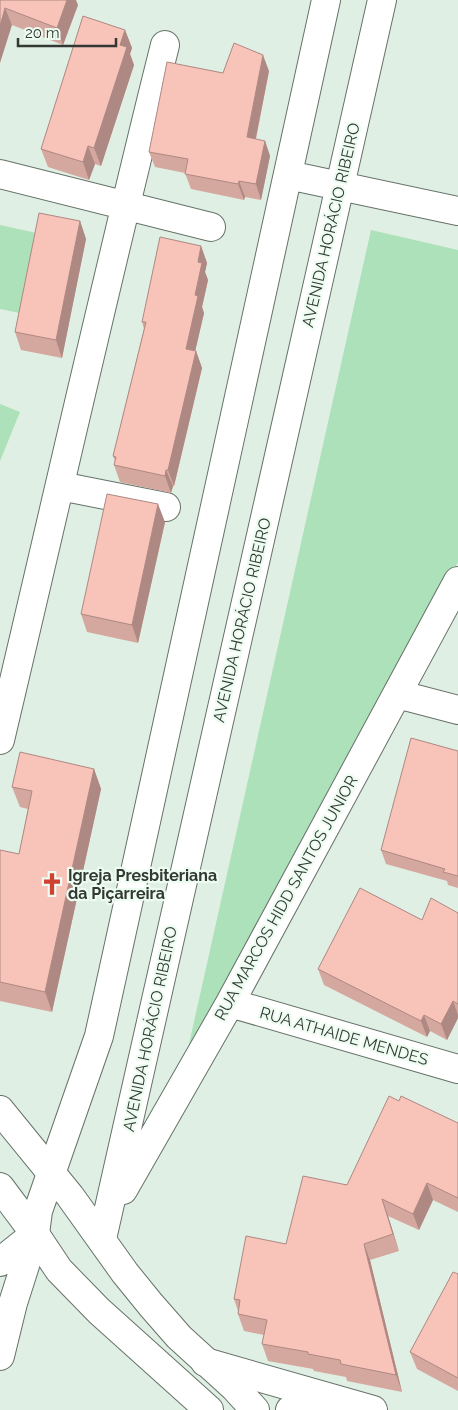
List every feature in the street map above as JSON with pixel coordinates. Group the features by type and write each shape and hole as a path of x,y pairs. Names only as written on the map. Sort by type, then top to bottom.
{"street":[{"path":"0,1356 35,1234 38,1211 99,1036 326,0"},
{"name":"AVENIDA HORÁCIO RIBEIRO","path":"102,1239 382,0"},
{"path":"0,740 125,206 165,45"},
{"path":"0,174 211,227"},
{"path":"288,175 458,211"},
{"path":"60,486 166,507"},
{"name":"RUA MARCOS HIDD SANTOS JUNIOR","path":"109,1213 230,1003 458,581"},
{"path":"397,694 458,710"},
{"name":"RUA ATHAIDE MENDES","path":"230,1003 458,1069"},
{"path":"0,1110 51,1172 102,1239 125,1273 179,1338 235,1388 255,1410"},
{"path":"0,1188 35,1234 59,1270 139,1348 209,1410"},
{"path":"0,1262 35,1234"},
{"path":"205,1362 373,1410"},
{"path":"290,1410 326,1398"}],"green space":[{"path":"0,225 41,234 24,314 0,309"},
{"path":"371,230 458,250 458,562 187,1053"},
{"path":"0,404 20,412 0,461"}],"building":[{"path":"0,0 67,0 57,28 5,8 0,26"},
{"path":"83,16 125,30 120,45 127,47 94,148 88,146 83,162 41,149"},
{"path":"234,43 263,55 247,137 265,141 256,184 239,181 238,184 185,174 188,159 149,152 167,62 223,73"},
{"path":"39,213 80,221 56,340 15,332"},
{"path":"160,237 201,246 198,262 202,263 195,295 198,296 186,349 196,351 165,476 114,465 116,457 113,456 146,322 142,322"},
{"path":"107,494 158,504 132,625 81,614"},
{"path":"411,738 458,751 458,876 443,872 445,869 381,850"},
{"name":"Igreja Presbiteriana da Piçarreira","path":"20,752 94,769 45,992 0,982 0,850 19,854 32,791 12,787"},
{"path":"360,888 422,920 431,898 458,913 458,1004 453,1001 441,1024 424,1015 421,1021 318,969"},
{"path":"389,1096 399,1101 401,1096 458,1123 458,1198 427,1183 413,1214 382,1199 393,1234 364,1244 396,1375 341,1364 340,1360 308,1354 308,1352 262,1344 267,1320 238,1314 240,1300 234,1299 246,1236 286,1244 303,1176 347,1185"},
{"path":"453,1272 458,1274 458,1378 410,1352"}],"place":[{"name":"Igreja Presbiteriana da Piçarreira","path":"52,884"}]}
